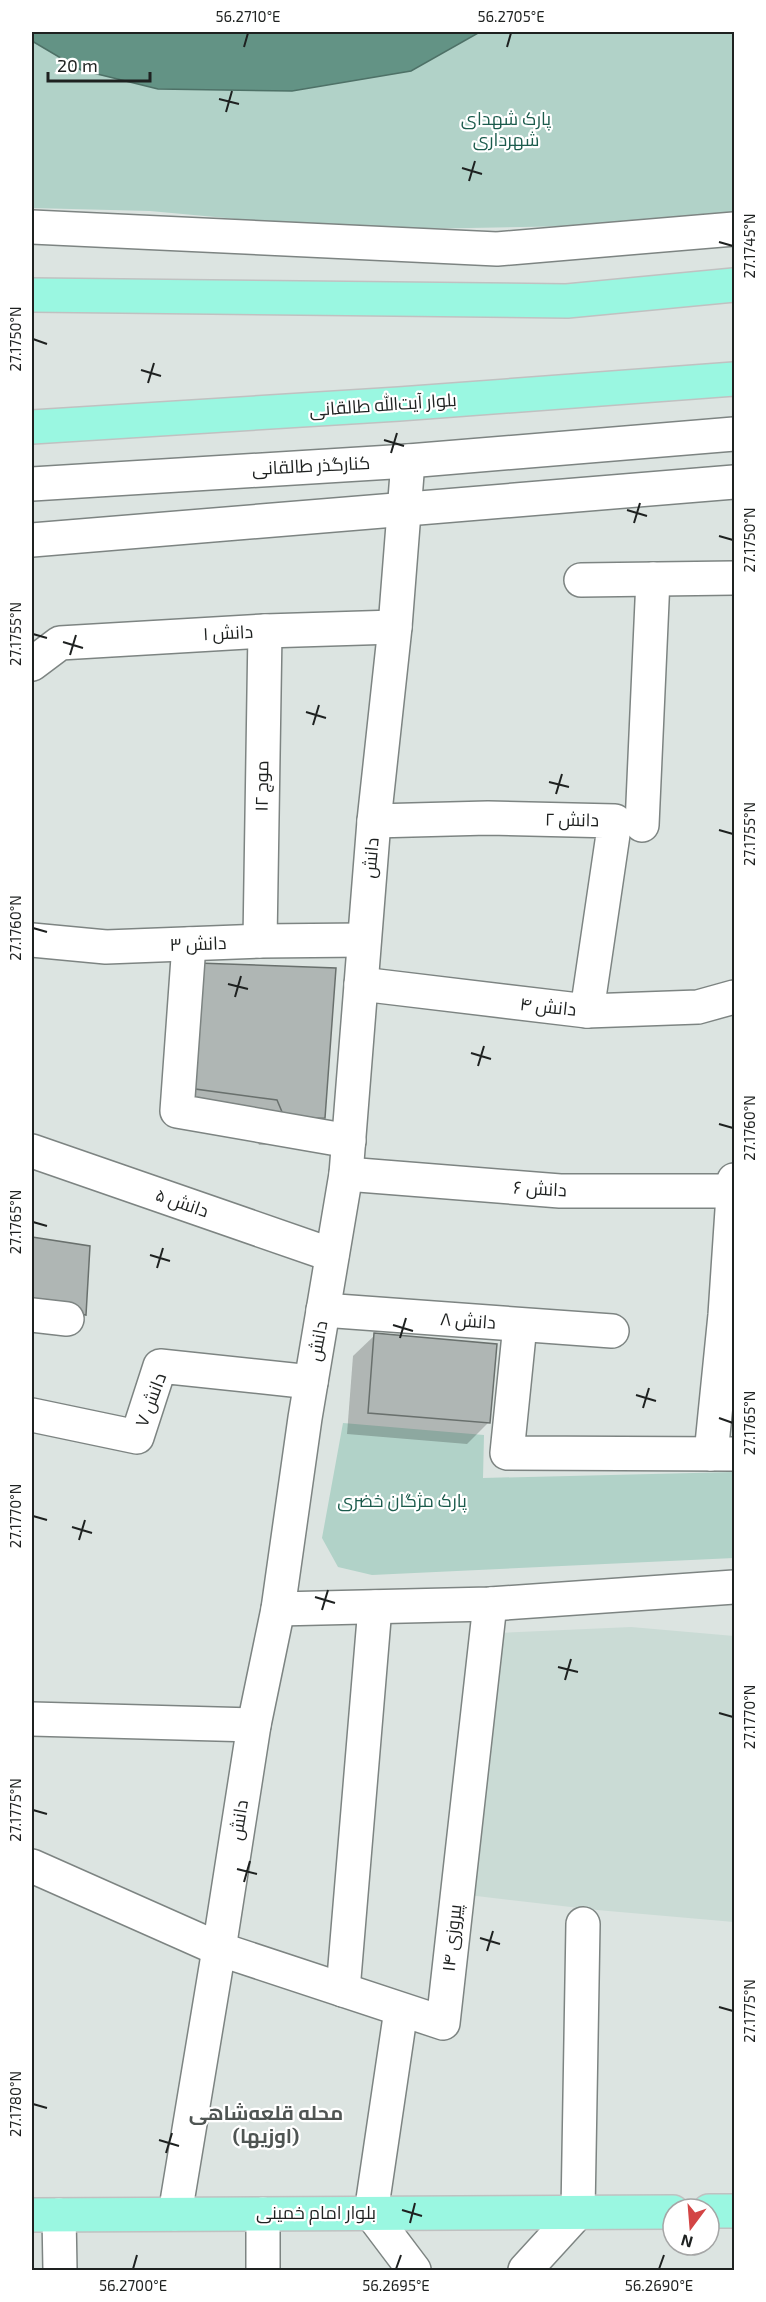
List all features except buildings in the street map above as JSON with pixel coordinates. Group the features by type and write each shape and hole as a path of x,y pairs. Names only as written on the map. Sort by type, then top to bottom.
{"main road":[{"path":"32,295 567,301 735,285"},
{"name":"بلوار آیت‌الله طالقانی","path":"32,427 399,404 735,379"},
{"name":"بلوار امام خمینی","path":"45,2215 661,2212"}],"street":[{"path":"32,227 497,249 735,229"},
{"name":"کنارگذر طالقانی","path":"32,484 408,460 735,434"},
{"name":"دانش","path":"175,2214 254,1725 278,1609 311,1382 346,1174 374,821 395,627 406,509 408,460"},
{"path":"32,540 735,482"},
{"path":"581,580 735,578"},
{"path":"642,825 653,579"},
{"name":"دانش ۱","path":"32,664 60,643 265,631 395,627"},
{"name":"موج ۱۲","path":"260,941 265,631"},
{"name":"دانش ۲","path":"374,821 488,818 615,821 587,1011"},
{"name":"دانش ۳","path":"32,940 106,947 260,941 364,940"},
{"path":"189,944 177,1111 348,1141"},
{"name":"دانش ۴","path":"361,984 587,1011 698,1007 735,997"},
{"name":"دانش ۵","path":"32,1151 332,1255"},
{"name":"دانش ۶","path":"346,1174 560,1191 734,1191"},
{"path":"520,1325 507,1453 723,1454 735,1180"},
{"name":"دانش ۸","path":"323,1310 612,1331"},
{"path":"32,1315 67,1319"},
{"name":"دانش ۷","path":"32,1415 136,1437 160,1366 311,1382"},
{"path":"278,1609 490,1604 735,1587"},
{"name":"پیروزی ۱۴","path":"401,2010 443,2024 490,1604"},
{"path":"343,1990 375,1607"},
{"path":"32,1719 254,1725"},
{"path":"32,1866 219,1949 401,2010 371,2213 414,2271"},
{"path":"525,2271 578,2212 583,1924"},
{"path":"263,2214 263,2271"},
{"path":"45,2215 60,2271"}],"shaded area":[{"path":"32,32 480,32 411,71 292,91 158,89 81,70 32,41"},
{"path":"631,1627 734,1636 734,1922 597,1910 468,1895 498,1633"}],"green space":[{"name":"پارک شهدای شهرداری","path":"480,32 734,32 734,215 577,226 411,229 301,225 150,211 32,208 32,41 81,70 158,89 292,91 411,71"},
{"name":"پارک مژگان خضری","path":"343,1423 484,1435 483,1478 734,1472 734,1558 372,1575 338,1567 322,1538"}],"district":[{"name":"محله قلعه‌شاهی (اوزیها)","path":"266,2124"}]}
